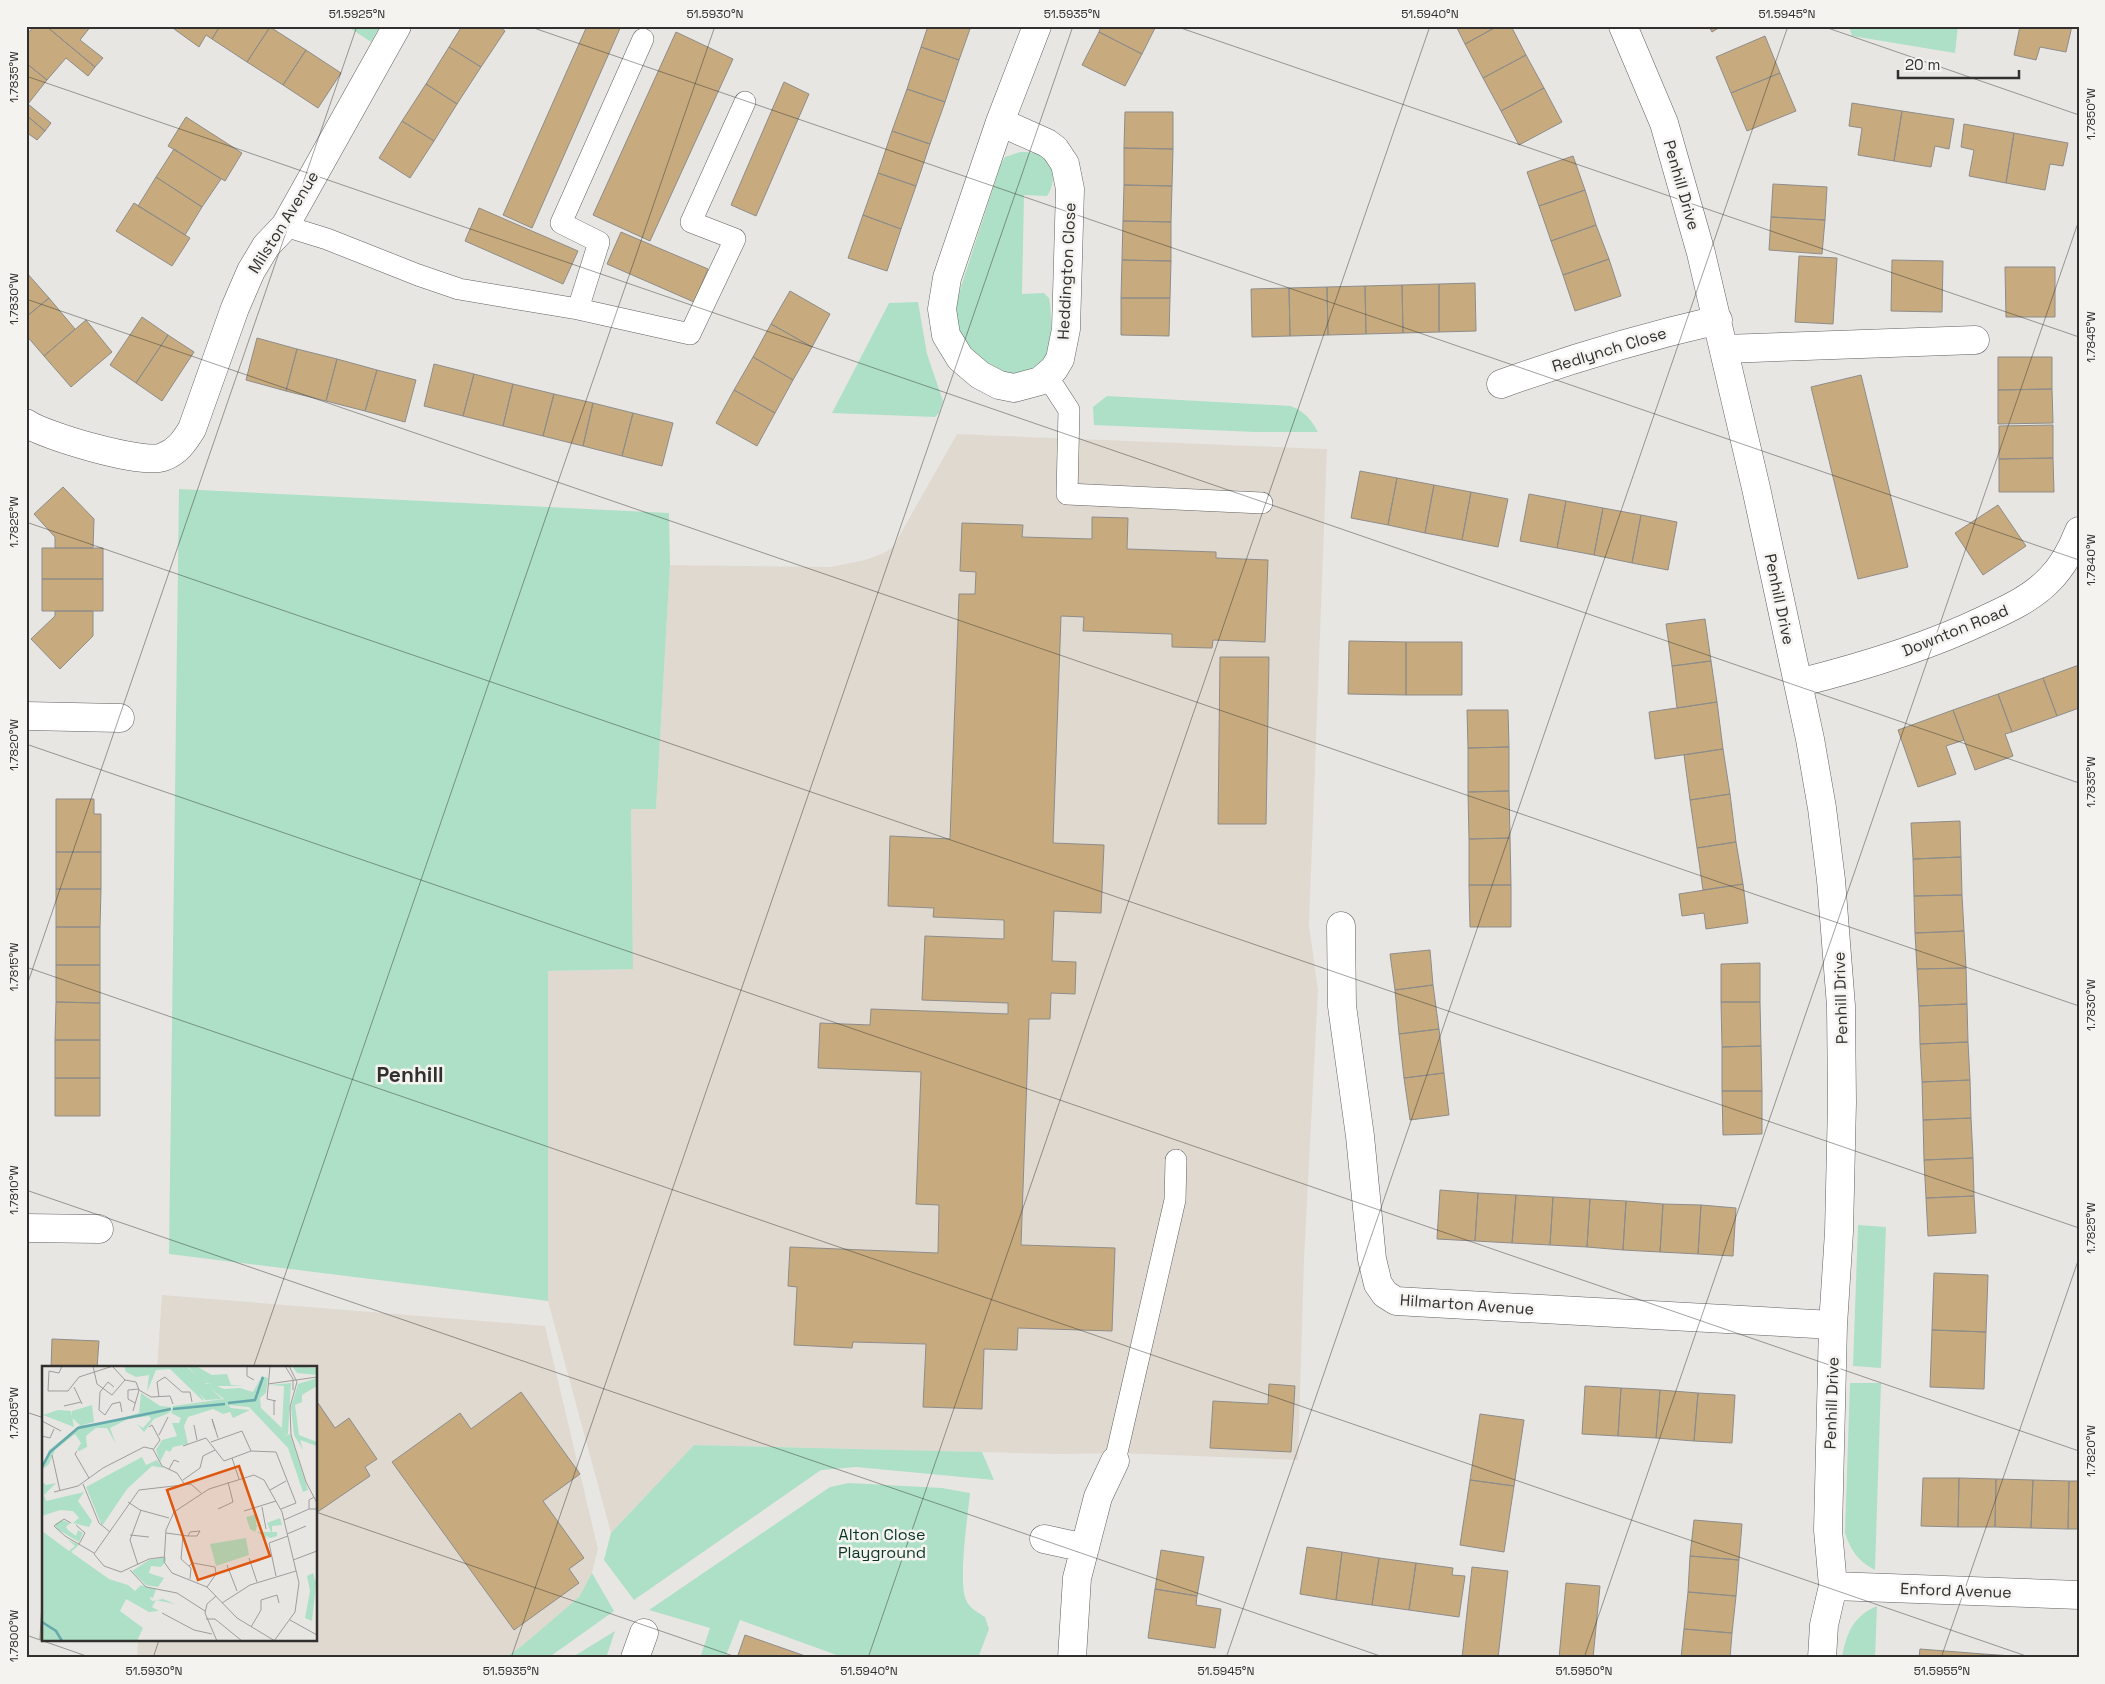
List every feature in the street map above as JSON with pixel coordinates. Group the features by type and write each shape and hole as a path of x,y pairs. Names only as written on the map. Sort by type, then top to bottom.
{"street":[{"name":"Milston Avenue","path":"26,423 35,429 65,438 124,455 148,459 161,458 175,452 184,443 192,429 235,308 251,271 266,246 284,226 397,26"},
{"path":"1037,26 1000,122 947,278 942,302 943,323 946,335 960,358 976,372 990,380 1014,388 1031,385 1047,376"},
{"name":"Penhill Drive","path":"1622,26 1664,123 1682,182 1718,320 1798,682 1823,817 1837,940 1842,1006 1842,1102 1839,1232 1833,1325 1828,1530 1833,1586 1824,1625 1822,1658"},
{"name":"Heddington Close","path":"1000,122 1047,143 1055,149 1061,155 1069,174 1066,329 1060,359 1047,376"},
{"name":"Redlynch Close","path":"1502,384 1569,360 1653,335 1718,320"},
{"path":"1725,349 1975,340"},
{"name":"Downton Road","path":"1798,682 1864,665 1920,647 2019,604 2050,580 2070,554 2079,531"},
{"path":"26,716 120,718"},
{"name":"Hilmarton Avenue","path":"1341,926 1342,1006 1360,1136 1372,1259 1378,1284 1385,1294 1396,1301 1833,1325"},
{"path":"26,1228 99,1229"},
{"path":"1072,1658 1077,1578 1098,1497 1115,1461"},
{"path":"1044,1539 1085,1548"},
{"name":"Enford Avenue","path":"1833,1586 2079,1595"},
{"path":"635,1658 644,1633"}],"lane":[{"path":"578,309 598,242 561,223 643,39"},
{"path":"284,226 327,239 459,289 578,309 690,334 735,239 690,222 745,102"},
{"path":"1047,376 1069,410 1068,494 1262,504"},
{"path":"1115,1461 1175,1200 1176,1160"}],"shaded area":[{"path":"957,434 1327,449 1309,925 1318,990 1304,1259 1298,1460 1118,1453 1062,1454 694,1445 611,1533 548,1301 548,971 633,969 631,809 656,809 670,565 831,567 865,560 884,553 893,547"},
{"path":"162,1295 545,1326 598,1549 592,1573 579,1597 505,1658 137,1658 138,1642 318,1642 318,1366 157,1366"}],"green space":[{"path":"347,26 380,26 371,42"},
{"path":"1849,26 1958,26 1955,53 1852,36"},
{"path":"1020,152 1036,153 1045,159 1051,169 1053,180 1047,196 1024,195 1022,294 1044,293 1049,298 1051,325 1047,351 1036,367 1019,373 1001,371 982,361 967,345 958,324 957,299 1001,164 1005,157"},
{"path":"918,302 927,354 943,401 939,413 935,417 832,413 889,303"},
{"path":"1107,396 1291,406 1307,416 1318,432 1255,432 1094,425 1093,407"},
{"path":"179,489 669,513 670,565 656,809 631,809 633,969 548,971 548,1301 169,1254"},
{"path":"1858,1225 1886,1227 1881,1368 1853,1366"},
{"path":"1850,1383 1881,1383 1875,1570 1856,1555 1845,1533"},
{"path":"694,1445 982,1452 994,1480 856,1467 821,1470 634,1600 604,1560 611,1533"},
{"name":"Alton Close Playground","path":"849,1483 942,1488 970,1493 963,1566 964,1593 967,1602 975,1611 985,1617 989,1629 978,1658 845,1658 740,1620 725,1658 700,1658 710,1628 649,1610 830,1487"},
{"path":"592,1573 614,1611 548,1658 505,1658 579,1597"},
{"path":"1877,1606 1875,1658 1842,1658 1846,1641 1856,1621"},
{"path":"615,1631 606,1658 571,1658"}],"building":[{"path":"34,26 46,26 95,67 88,76 66,58 47,80 26,63 26,36"},
{"path":"46,26 91,26 80,40 103,58 95,67"},
{"path":"170,26 220,26 212,39 206,35 199,47"},
{"path":"220,26 270,27 247,62 212,39"},
{"path":"462,26 498,26 505,31 481,67 449,47"},
{"path":"587,26 621,26 532,228 503,215"},
{"path":"928,26 971,26 959,60 921,47"},
{"path":"1101,26 1156,26 1142,54 1099,32"},
{"path":"1456,26 1498,26 1465,44"},
{"path":"1498,26 1511,26 1526,55 1483,78 1465,44"},
{"path":"1709,26 1722,26 1712,32"},
{"path":"2020,26 2072,26 2066,52 2040,47 2036,60 2014,55"},
{"path":"270,27 306,50 283,85 247,62"},
{"path":"676,32 733,59 650,241 593,215"},
{"path":"1099,32 1142,54 1125,86 1082,65"},
{"path":"1765,36 1780,73 1731,93 1716,57"},
{"path":"449,47 481,67 457,104 426,84"},
{"path":"921,47 959,60 945,102 907,89"},
{"path":"306,50 341,73 318,108 283,85"},
{"path":"1526,55 1544,88 1501,111 1483,78"},
{"path":"26,63 47,80 28,104 51,123 45,131 26,115"},
{"path":"1780,73 1796,111 1747,131 1731,93"},
{"path":"784,82 809,94 756,216 731,205"},
{"path":"426,84 457,104 434,141 402,121"},
{"path":"1544,88 1562,122 1519,145 1501,111"},
{"path":"907,89 945,102 930,144 892,131"},
{"path":"1852,103 1902,111 1894,161 1858,155 1862,128 1849,126"},
{"path":"1902,111 1954,119 1949,149 1935,146 1931,167 1894,161"},
{"path":"1125,112 1173,112 1173,149 1124,148"},
{"path":"26,115 45,131 37,140 26,132"},
{"path":"186,117 242,153 225,181 168,146"},
{"path":"402,121 434,141 410,178 379,158"},
{"path":"1964,124 2014,133 2006,183 1969,176 1974,150 1961,147"},
{"path":"892,131 930,144 916,186 878,173"},
{"path":"2014,133 2068,143 2063,166 2050,164 2045,190 2006,183"},
{"path":"1124,148 1173,149 1172,186 1124,185"},
{"path":"174,149 221,179 202,207 156,177"},
{"path":"1573,156 1585,190 1539,206 1527,172"},
{"path":"878,173 916,186 901,229 863,215"},
{"path":"156,177 202,207 185,235 138,206"},
{"path":"1773,184 1827,187 1825,220 1771,217"},
{"path":"1124,185 1172,186 1171,222 1123,221"},
{"path":"1585,190 1596,225 1551,241 1539,206"},
{"path":"134,203 190,238 172,266 116,231"},
{"path":"479,208 578,251 563,284 465,241"},
{"path":"863,215 901,229 887,271 848,258"},
{"path":"1771,217 1825,220 1822,254 1769,250"},
{"path":"1123,221 1171,222 1171,261 1122,260"},
{"path":"1596,225 1609,259 1563,275 1551,241"},
{"path":"621,232 708,269 694,302 607,264"},
{"path":"1799,256 1837,258 1833,324 1795,322"},
{"path":"1609,259 1621,296 1575,311 1563,275"},
{"path":"1122,260 1171,261 1170,298 1121,298"},
{"path":"1892,260 1943,261 1942,312 1891,311"},
{"path":"2005,267 2055,267 2055,317 2006,317"},
{"path":"26,272 49,298 26,317"},
{"path":"1475,283 1476,331 1439,332 1439,284"},
{"path":"1439,284 1439,332 1403,333 1402,285"},
{"path":"1402,285 1403,333 1366,334 1365,286"},
{"path":"1365,286 1366,334 1328,335 1327,287"},
{"path":"1327,287 1328,335 1290,336 1289,288"},
{"path":"1289,288 1290,336 1252,337 1251,289"},
{"path":"790,291 830,314 812,347 771,324"},
{"path":"49,298 75,329 44,356 26,335 26,317"},
{"path":"1121,298 1170,298 1169,336 1121,335"},
{"path":"142,317 168,335 136,383 110,365"},
{"path":"86,320 112,352 71,387 44,356"},
{"path":"771,324 812,347 793,380 753,357"},
{"path":"168,335 194,352 162,401 136,383"},
{"path":"257,338 297,349 286,391 246,380"},
{"path":"297,349 337,359 326,401 286,391"},
{"path":"753,357 793,380 775,413 734,390"},
{"path":"1998,357 2052,357 2052,389 1998,390"},
{"path":"337,359 377,370 365,411 326,401"},
{"path":"434,364 474,374 463,416 424,406"},
{"path":"377,370 416,380 405,422 365,411"},
{"path":"474,374 513,384 503,426 463,416"},
{"path":"1861,375 1908,567 1858,579 1811,387"},
{"path":"513,384 554,394 543,436 503,426"},
{"path":"2052,389 2053,423 1998,424 1998,390"},
{"path":"734,390 775,413 757,446 716,423"},
{"path":"554,394 593,403 583,446 543,436"},
{"path":"593,403 633,413 622,456 583,446"},
{"path":"633,413 673,423 662,466 622,456"},
{"path":"2053,425 2053,458 1999,459 1999,426"},
{"path":"2053,458 2054,492 1999,492 1999,459"},
{"path":"1360,471 1397,478 1388,525 1351,518"},
{"path":"1397,478 1434,485 1425,533 1388,525"},
{"path":"1434,485 1471,492 1462,540 1425,533"},
{"path":"63,487 94,519 93,548 55,548 55,537 34,514"},
{"path":"1471,492 1508,499 1498,547 1462,540"},
{"path":"1529,494 1566,501 1557,548 1520,541"},
{"path":"1566,501 1603,508 1594,555 1557,548"},
{"path":"1998,505 2026,546 1983,575 1955,533"},
{"path":"1603,508 1641,515 1632,563 1594,555"},
{"path":"1641,515 1677,522 1668,570 1632,563"},
{"path":"1092,517 1128,518 1127,549 1216,552 1216,558 1268,560 1265,642 1213,640 1212,648 1172,647 1172,634 1083,631 1084,617 1061,616 1053,843 1104,845 1101,913 1054,911 1052,961 1076,962 1075,994 1051,993 1050,1019 1029,1019 1021,1245 1115,1248 1112,1331 1018,1328 1017,1350 984,1349 982,1409 923,1407 926,1344 853,1342 852,1348 794,1345 797,1287 788,1286 790,1247 938,1253 939,1205 916,1204 921,1072 818,1068 820,1023 870,1025 871,1009 1008,1014 1008,1003 922,1000 925,936 1004,939 1004,920 933,917 934,908 888,906 890,836 950,839 959,594 975,594 976,572 960,571 962,523 1023,525 1022,537 1092,539"},
{"path":"42,548 103,548 103,579 42,579"},
{"path":"42,579 103,579 103,611 42,611"},
{"path":"55,611 93,611 93,636 60,669 31,639 55,616"},
{"path":"1705,619 1711,661 1672,666 1666,624"},
{"path":"1349,641 1406,642 1406,695 1348,694"},
{"path":"1406,642 1462,642 1462,695 1406,695"},
{"path":"1220,657 1269,657 1266,824 1218,824"},
{"path":"1711,661 1717,702 1677,708 1672,666"},
{"path":"2079,665 2079,708 2057,716 2043,678"},
{"path":"2043,678 2057,716 2012,732 1998,694"},
{"path":"1998,694 2012,732 2005,734 2013,756 1975,770 1953,710"},
{"path":"1717,702 1723,749 1655,759 1649,712"},
{"path":"1467,710 1508,710 1509,747 1468,748"},
{"path":"1953,710 1964,740 1946,746 1956,774 1918,787 1898,730"},
{"path":"1509,747 1509,791 1468,792 1468,748"},
{"path":"1723,749 1730,794 1690,800 1684,755"},
{"path":"1509,791 1510,838 1469,839 1468,792"},
{"path":"1730,794 1736,842 1697,848 1690,800"},
{"path":"56,799 94,799 94,814 101,814 101,852 56,852"},
{"path":"1960,821 1961,857 1913,859 1911,823"},
{"path":"1510,838 1511,885 1469,885 1469,839"},
{"path":"1736,842 1743,884 1703,890 1697,848"},
{"path":"56,852 101,852 101,889 56,889"},
{"path":"1961,857 1962,895 1914,896 1913,859"},
{"path":"1743,884 1748,923 1706,929 1704,913 1682,916 1679,894"},
{"path":"1469,885 1511,885 1511,927 1470,927"},
{"path":"56,889 101,889 100,927 56,927"},
{"path":"1962,895 1964,931 1915,933 1914,896"},
{"path":"56,927 100,927 100,965 56,965"},
{"path":"1964,931 1966,968 1917,969 1915,933"},
{"path":"1430,950 1433,985 1395,990 1390,954"},
{"path":"1760,963 1760,1002 1721,1002 1721,964"},
{"path":"56,965 100,965 100,1003 56,1002"},
{"path":"1966,968 1967,1004 1919,1006 1917,969"},
{"path":"1433,985 1439,1029 1399,1034 1395,990"},
{"path":"56,1002 100,1003 100,1040 55,1040"},
{"path":"1721,1002 1760,1002 1761,1046 1722,1047"},
{"path":"1967,1004 1968,1042 1920,1044 1919,1006"},
{"path":"1439,1029 1444,1073 1404,1078 1399,1034"},
{"path":"55,1040 100,1040 100,1078 55,1078"},
{"path":"1968,1042 1970,1080 1922,1082 1920,1044"},
{"path":"1761,1046 1762,1091 1722,1091 1722,1047"},
{"path":"1444,1073 1449,1115 1410,1120 1404,1078"},
{"path":"55,1078 100,1078 100,1116 55,1116"},
{"path":"1970,1080 1971,1118 1923,1120 1922,1082"},
{"path":"1722,1091 1762,1091 1762,1134 1723,1135"},
{"path":"1971,1118 1973,1158 1924,1160 1923,1120"},
{"path":"1973,1158 1974,1196 1926,1198 1924,1160"},
{"path":"1440,1190 1478,1193 1475,1241 1437,1239"},
{"path":"1478,1193 1516,1195 1512,1243 1475,1241"},
{"path":"1516,1195 1553,1197 1550,1245 1512,1243"},
{"path":"1974,1196 1976,1233 1928,1236 1926,1198"},
{"path":"1553,1197 1590,1199 1587,1247 1550,1245"},
{"path":"1590,1199 1626,1201 1623,1250 1587,1247"},
{"path":"1626,1201 1663,1204 1660,1252 1623,1250"},
{"path":"1663,1204 1701,1205 1698,1254 1660,1252"},
{"path":"1701,1205 1736,1208 1733,1256 1698,1254"},
{"path":"1934,1273 1988,1275 1986,1332 1932,1330"},
{"path":"1932,1330 1986,1332 1984,1389 1930,1387"},
{"path":"52,1339 99,1341 97,1366 51,1366"},
{"path":"1269,1384 1295,1386 1291,1452 1210,1448 1213,1401 1268,1404"},
{"path":"1585,1386 1621,1388 1618,1436 1582,1434"},
{"path":"1621,1388 1660,1390 1656,1438 1618,1436"},
{"path":"1660,1390 1698,1393 1694,1441 1656,1438"},
{"path":"521,1392 580,1474 543,1501 584,1558 569,1569 579,1583 514,1630 392,1462 460,1413 471,1429"},
{"path":"1698,1393 1735,1395 1732,1443 1694,1441"},
{"path":"318,1403 335,1428 349,1418 377,1459 365,1467 370,1476 318,1512"},
{"path":"1480,1414 1524,1420 1514,1486 1470,1480"},
{"path":"1923,1478 1959,1478 1958,1527 1921,1526"},
{"path":"1959,1478 1996,1479 1995,1527 1958,1527"},
{"path":"1996,1479 2033,1480 2031,1528 1995,1527"},
{"path":"1470,1480 1514,1486 1504,1552 1460,1545"},
{"path":"2033,1480 2069,1481 2068,1529 2031,1528"},
{"path":"2069,1481 2079,1481 2079,1529 2068,1529"},
{"path":"1694,1520 1742,1524 1739,1560 1690,1556"},
{"path":"1307,1547 1342,1552 1336,1600 1300,1594"},
{"path":"1161,1550 1204,1557 1197,1596 1155,1589"},
{"path":"1342,1552 1379,1558 1372,1605 1336,1600"},
{"path":"1690,1556 1739,1560 1736,1596 1688,1592"},
{"path":"1379,1558 1416,1563 1409,1610 1372,1605"},
{"path":"1416,1563 1453,1568 1452,1575 1465,1576 1459,1617 1409,1610"},
{"path":"1472,1567 1508,1571 1498,1658 1462,1658"},
{"path":"1566,1583 1600,1586 1593,1658 1559,1658"},
{"path":"1155,1589 1197,1596 1196,1605 1221,1609 1215,1648 1148,1638"},
{"path":"1688,1592 1736,1596 1732,1633 1684,1629"},
{"path":"42,1602 42,1640 40,1639"},
{"path":"1684,1629 1732,1633 1730,1658 1681,1658"},
{"path":"745,1635 811,1658 737,1658"},
{"path":"1920,1649 1983,1654 1982,1658 1919,1658"},
{"path":"1983,1654 2027,1657 2027,1658 1982,1658"}],"district":[{"name":"Penhill","path":"410,1075"}]}
